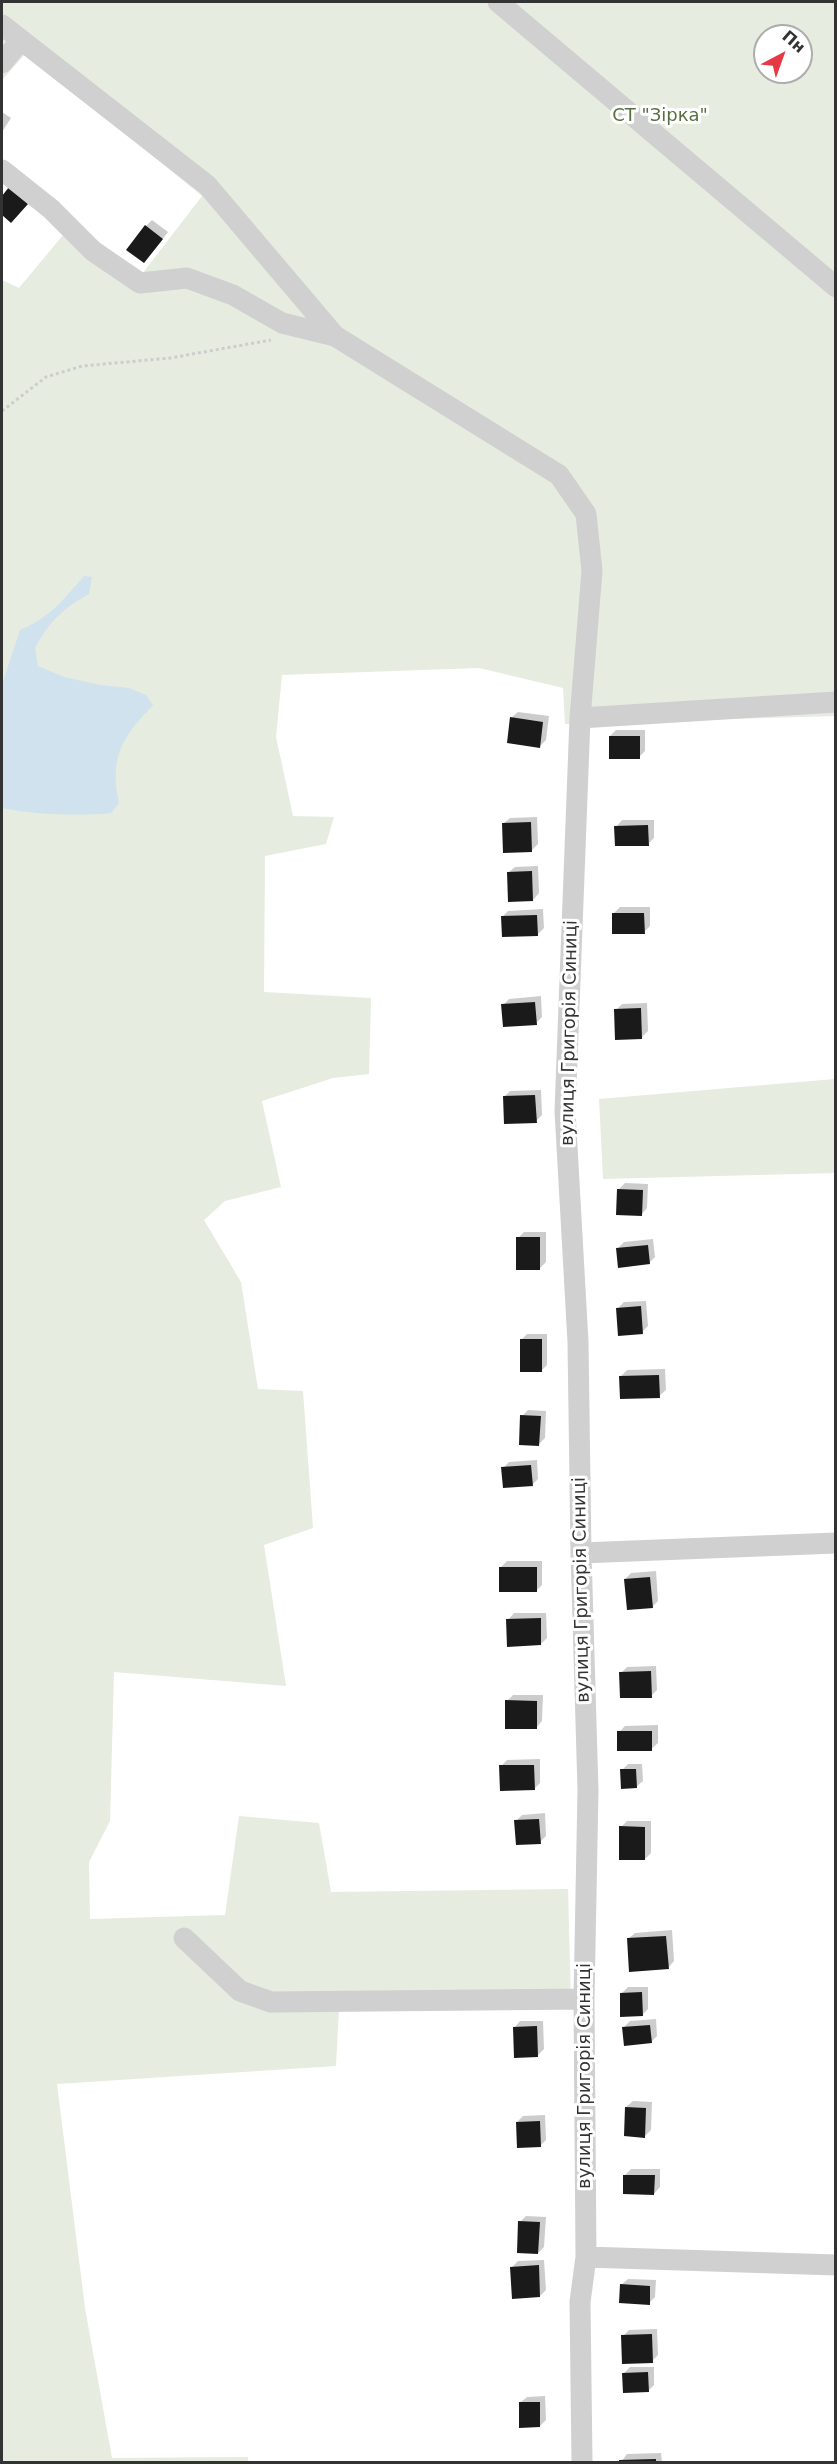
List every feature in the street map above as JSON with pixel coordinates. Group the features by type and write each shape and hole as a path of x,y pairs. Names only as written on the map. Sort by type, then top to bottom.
{"street":[{"path":"498,2 836,286"},
{"path":"2,25 207,185 335,336"},
{"path":"2,63 21,40"},
{"path":"2,170 51,209 93,251 140,283 187,278 233,295 282,323 335,336"},
{"name":"вулиця Григорія Синиці","path":"335,336 559,475 586,514 592,571 580,718 566,1111 578,1342 588,1790 584,1999 586,2257 580,2302 582,2463"},
{"path":"580,718 836,702"},
{"path":"581,1553 836,1543"},
{"path":"184,1938 240,1991 270,2002 584,1999"},
{"path":"586,2257 836,2265"}],"path":[{"path":"2,411 46,377 82,366 170,358 273,340"}],"green space":[{"name":"СТ \"Зірка\"","path":"2,2 835,2 835,716 565,724 563,688 479,668 282,675 276,737 293,816 334,817 326,844 265,856 264,992 371,998 369,1074 333,1078 262,1101 281,1187 225,1201 204,1220 241,1282 258,1389 303,1391 313,1528 264,1545 286,1686 114,1672 110,1821 89,1862 90,1919 225,1915 239,1816 319,1823 331,1892 568,1889 571,2005 339,2008 336,2066 57,2084 85,2308 112,2458 248,2457 248,2462 2,2462 2,280 19,288 73,223 142,274 202,196 26,53 2,80"},
{"path":"835,1079 835,1173 603,1179 599,1099"}],"water":[{"path":"84,576 92,577 89,594 58,616 35,648 38,666 64,677 100,685 129,688 146,695 153,705 133,727 121,749 116,773 119,803 111,813 98,814 70,815 2,808 2,685 20,630 48,614"}],"building":[{"path":"9,187 28,204 11,223 2,215 2,196"},
{"path":"145,225 163,239 144,263 126,250"},
{"path":"510,717 543,722 540,748 507,743"},
{"path":"609,736 640,736 640,759 609,759"},
{"path":"531,822 532,852 503,853 502,823"},
{"path":"648,825 649,846 615,846 614,826"},
{"path":"532,871 533,901 508,902 507,872"},
{"path":"612,913 644,913 645,934 612,934"},
{"path":"537,915 538,936 502,937 501,916"},
{"path":"535,1002 537,1025 503,1027 501,1004"},
{"path":"641,1008 642,1039 615,1040 614,1009"},
{"path":"535,1095 537,1123 504,1124 503,1096"},
{"path":"617,1189 643,1190 642,1216 616,1215"},
{"path":"516,1237 540,1237 540,1270 516,1270"},
{"path":"648,1245 650,1264 618,1268 616,1248"},
{"path":"641,1306 643,1334 618,1336 616,1308"},
{"path":"520,1339 542,1339 542,1372 520,1372"},
{"path":"659,1375 660,1398 620,1399 619,1376"},
{"path":"520,1415 541,1416 539,1446 519,1445"},
{"path":"531,1465 533,1486 503,1488 501,1467"},
{"path":"499,1567 537,1567 537,1592 499,1592"},
{"path":"650,1577 653,1608 627,1610 624,1579"},
{"path":"541,1618 541,1645 507,1647 506,1619"},
{"path":"651,1671 652,1698 620,1698 619,1672"},
{"path":"505,1700 537,1701 537,1729 505,1729"},
{"path":"617,1731 652,1731 652,1751 617,1751"},
{"path":"499,1765 534,1765 535,1790 500,1791"},
{"path":"620,1769 636,1769 637,1788 621,1789"},
{"path":"539,1819 541,1844 516,1845 514,1820"},
{"path":"619,1826 645,1827 645,1860 619,1860"},
{"path":"666,1936 669,1969 629,1972 627,1938"},
{"path":"642,1992 643,2016 620,2017 620,1993"},
{"path":"650,2025 652,2043 624,2046 622,2027"},
{"path":"537,2026 538,2057 514,2058 513,2027"},
{"path":"625,2107 646,2108 645,2138 624,2136"},
{"path":"540,2121 541,2147 517,2148 516,2122"},
{"path":"623,2175 655,2175 654,2195 623,2194"},
{"path":"518,2221 540,2222 538,2254 517,2253"},
{"path":"539,2265 540,2297 512,2299 510,2267"},
{"path":"620,2284 650,2286 650,2305 619,2303"},
{"path":"652,2334 653,2363 622,2364 621,2335"},
{"path":"648,2372 649,2392 623,2393 622,2373"},
{"path":"519,2402 540,2402 540,2427 519,2428"},
{"path":"656,2459 656,2462 619,2462 619,2460"}]}
